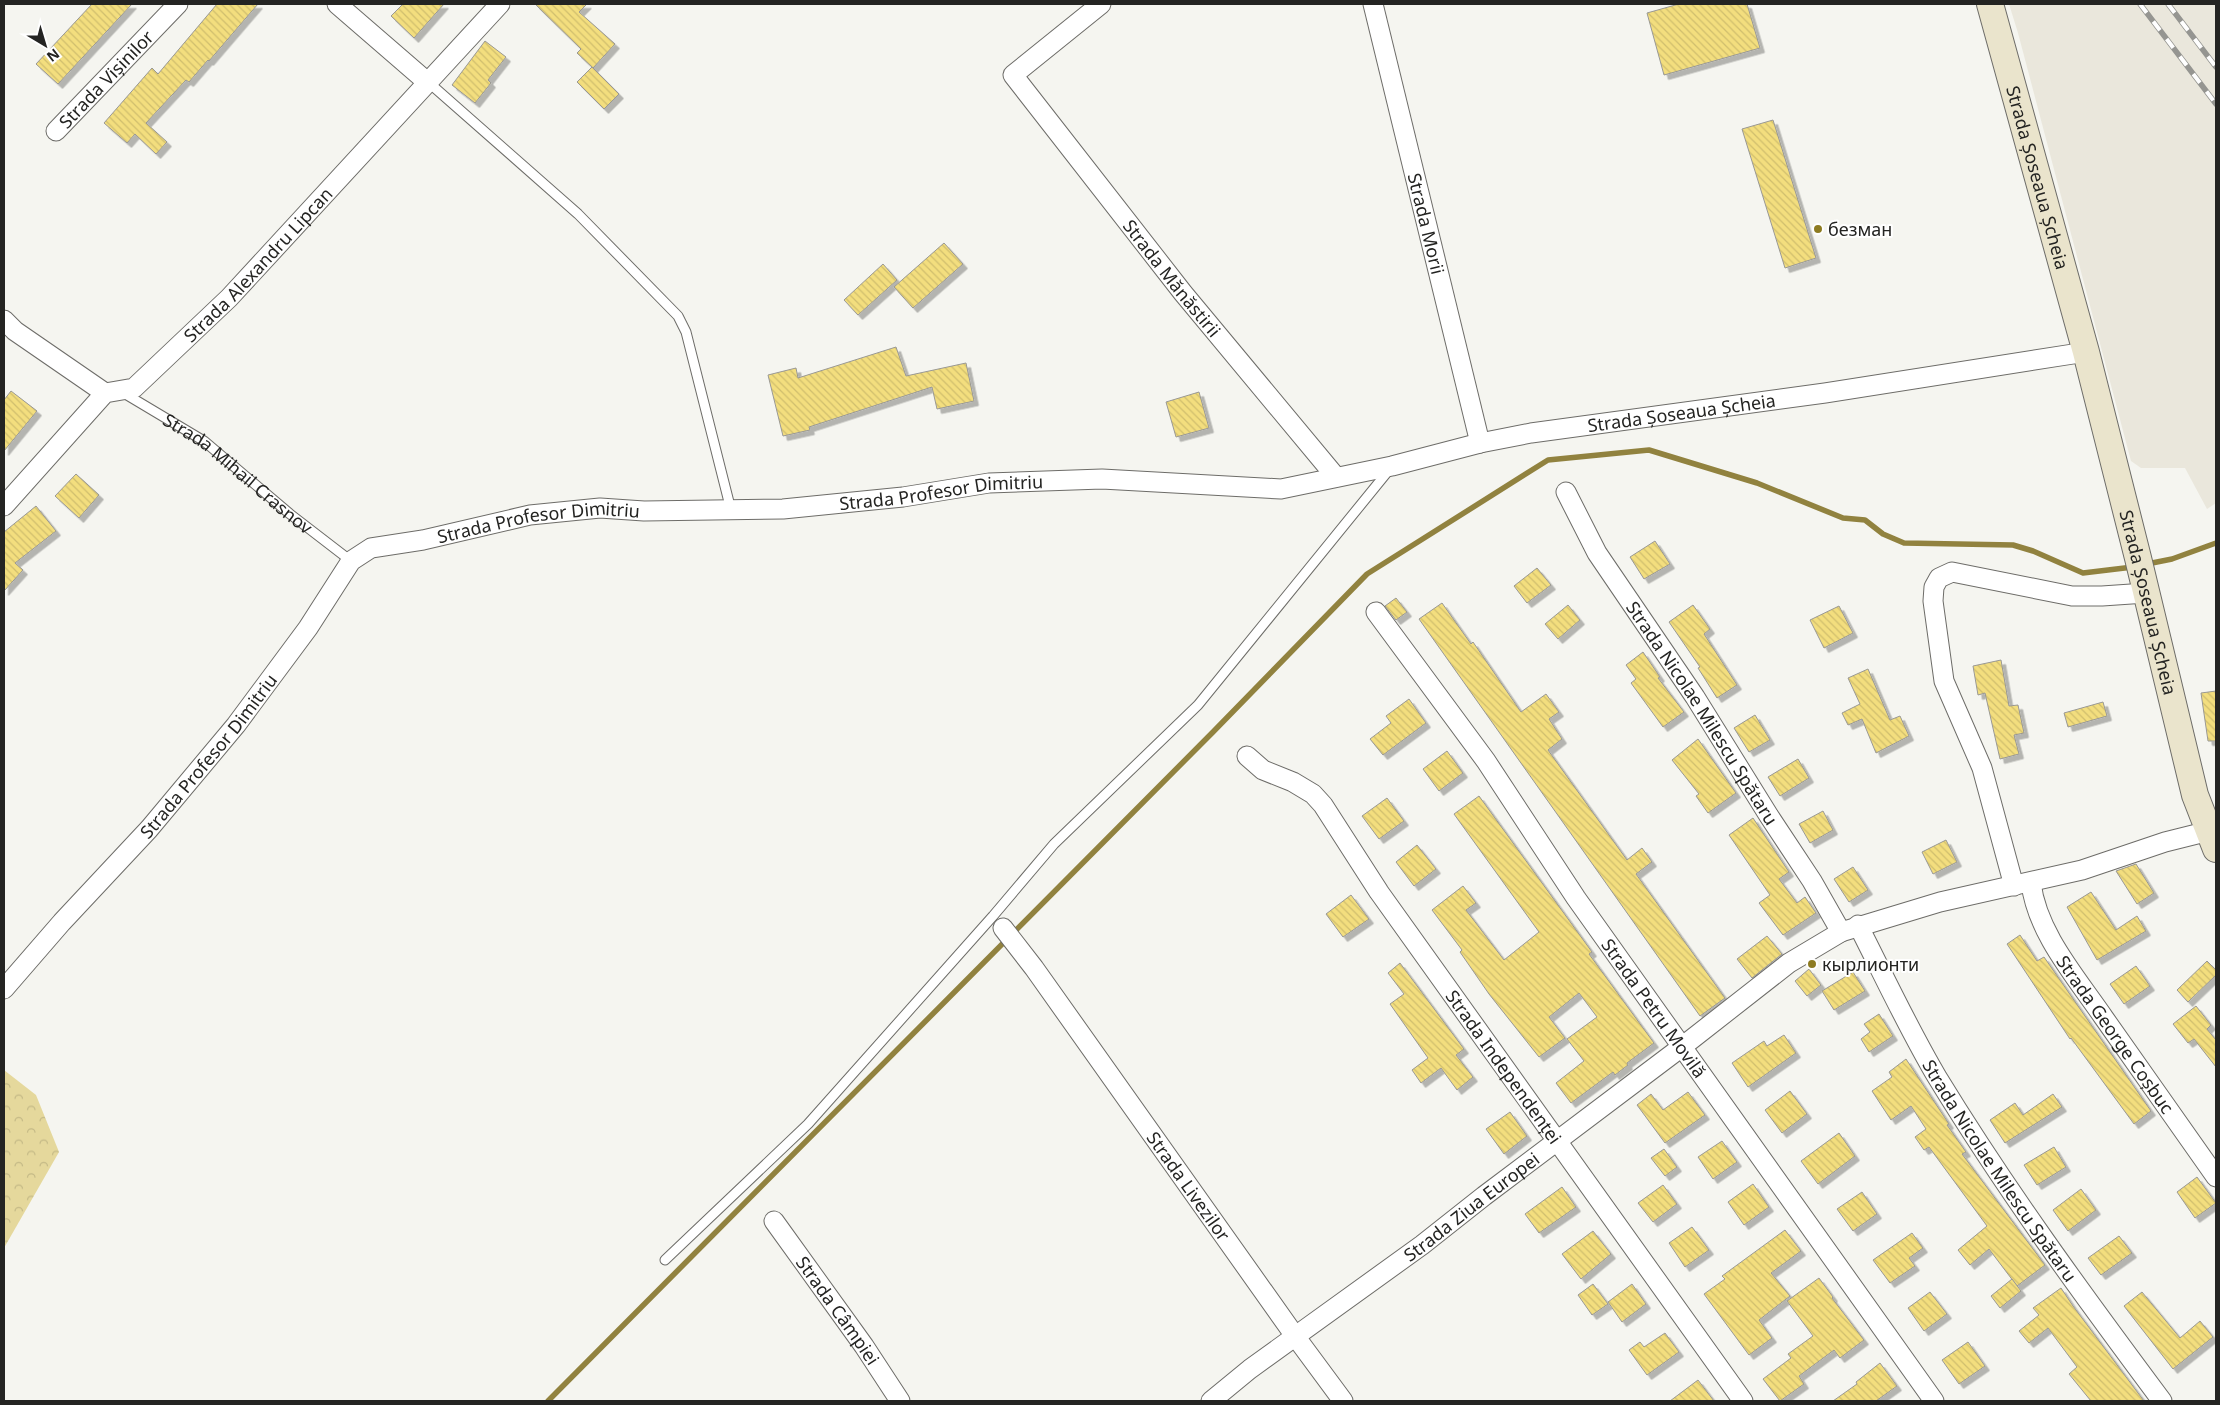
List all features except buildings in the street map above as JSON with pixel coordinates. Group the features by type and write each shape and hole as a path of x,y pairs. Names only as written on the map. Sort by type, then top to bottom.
{"main road":[{"name":"Strada Șoseaua Șcheia","path":"1990,4 2086,352 2194,794 2212,840"}],"street":[{"name":"Strada Vișinilor","path":"56,131 178,4"},
{"path":"337,4 426,81"},
{"name":"Strada Alexandru Lipcan","path":"4,506 113,392 134,388 229,298 426,81 500,4"},
{"name":"Strada Mănăstirii","path":"1102,4 1013,75 1183,293 1336,478"},
{"name":"Strada Morii","path":"1373,4 1480,443"},
{"name":"Strada Mihail Crasnov","path":"4,320 15,331 113,392"},
{"name":"Strada Șoseaua Șcheia","path":"1281,489 1392,466 1480,443 1531,433 1825,393 2086,352"},
{"name":"Strada Profesor Dimitriu","path":"4,989 62,922 149,829 236,725 308,628 351,561 372,548 423,540 530,515 600,508 644,511 784,509 903,497 990,483 1093,479 1281,489"},
{"name":"Strada Nicolae Milescu Spătaru","path":"1566,492 1603,561 1695,697 1812,881 1850,929 1997,1172 2065,1271 2162,1401"},
{"name":"Strada George Coșbuc","path":"2142,577 2072,596 1952,572 1939,578 1934,587 1933,601 1944,681 1982,768 2022,884 2033,897 2039,916 2064,960 2216,1176"},
{"name":"Strada Petru Movilă","path":"1376,612 1486,761 1576,898 1934,1401"},
{"name":"Strada Independenței","path":"1247,756 1263,770 1294,782 1313,794 1323,805 1379,892 1743,1401"},
{"name":"Strada Ziua Europei","path":"1211,1401 1295,1336 1422,1245 1789,963 1850,929 1940,902 2082,870 2165,842 2212,840"},
{"name":"Strada Livezilor","path":"998,922 1034,968 1343,1401"},
{"name":"Strada Câmpiei","path":"774,1221 864,1346 900,1401"}],"lane":[{"path":"426,81 578,214 678,316 686,332 731,510"},
{"name":"Strada Mihail Crasnov","path":"113,392 204,441 290,514 351,561"},
{"path":"665,1260 808,1124 998,922 1054,844 1198,705 1392,466"}],"shaded area":[{"path":"2009,4 2216,4 2216,503 2207,509 2185,468 2141,468 2131,461"}],"green space":[{"path":"4,1070 36,1095 59,1152 4,1248"}],"waterway":[{"path":"548,1401 1213,732 1367,574 1548,460 1649,450 1757,483 1843,518 1865,520 1883,534 1904,543 2013,545 2033,551 2083,573 2133,567"},
{"path":"2147,564 2172,559 2216,543"}],"railway":[{"path":"2140,4 2216,104"},
{"path":"2168,4 2216,67"}],"place":[{"name":"безман","path":"1818,229"},
{"name":"кырлионти","path":"1812,964"}]}
